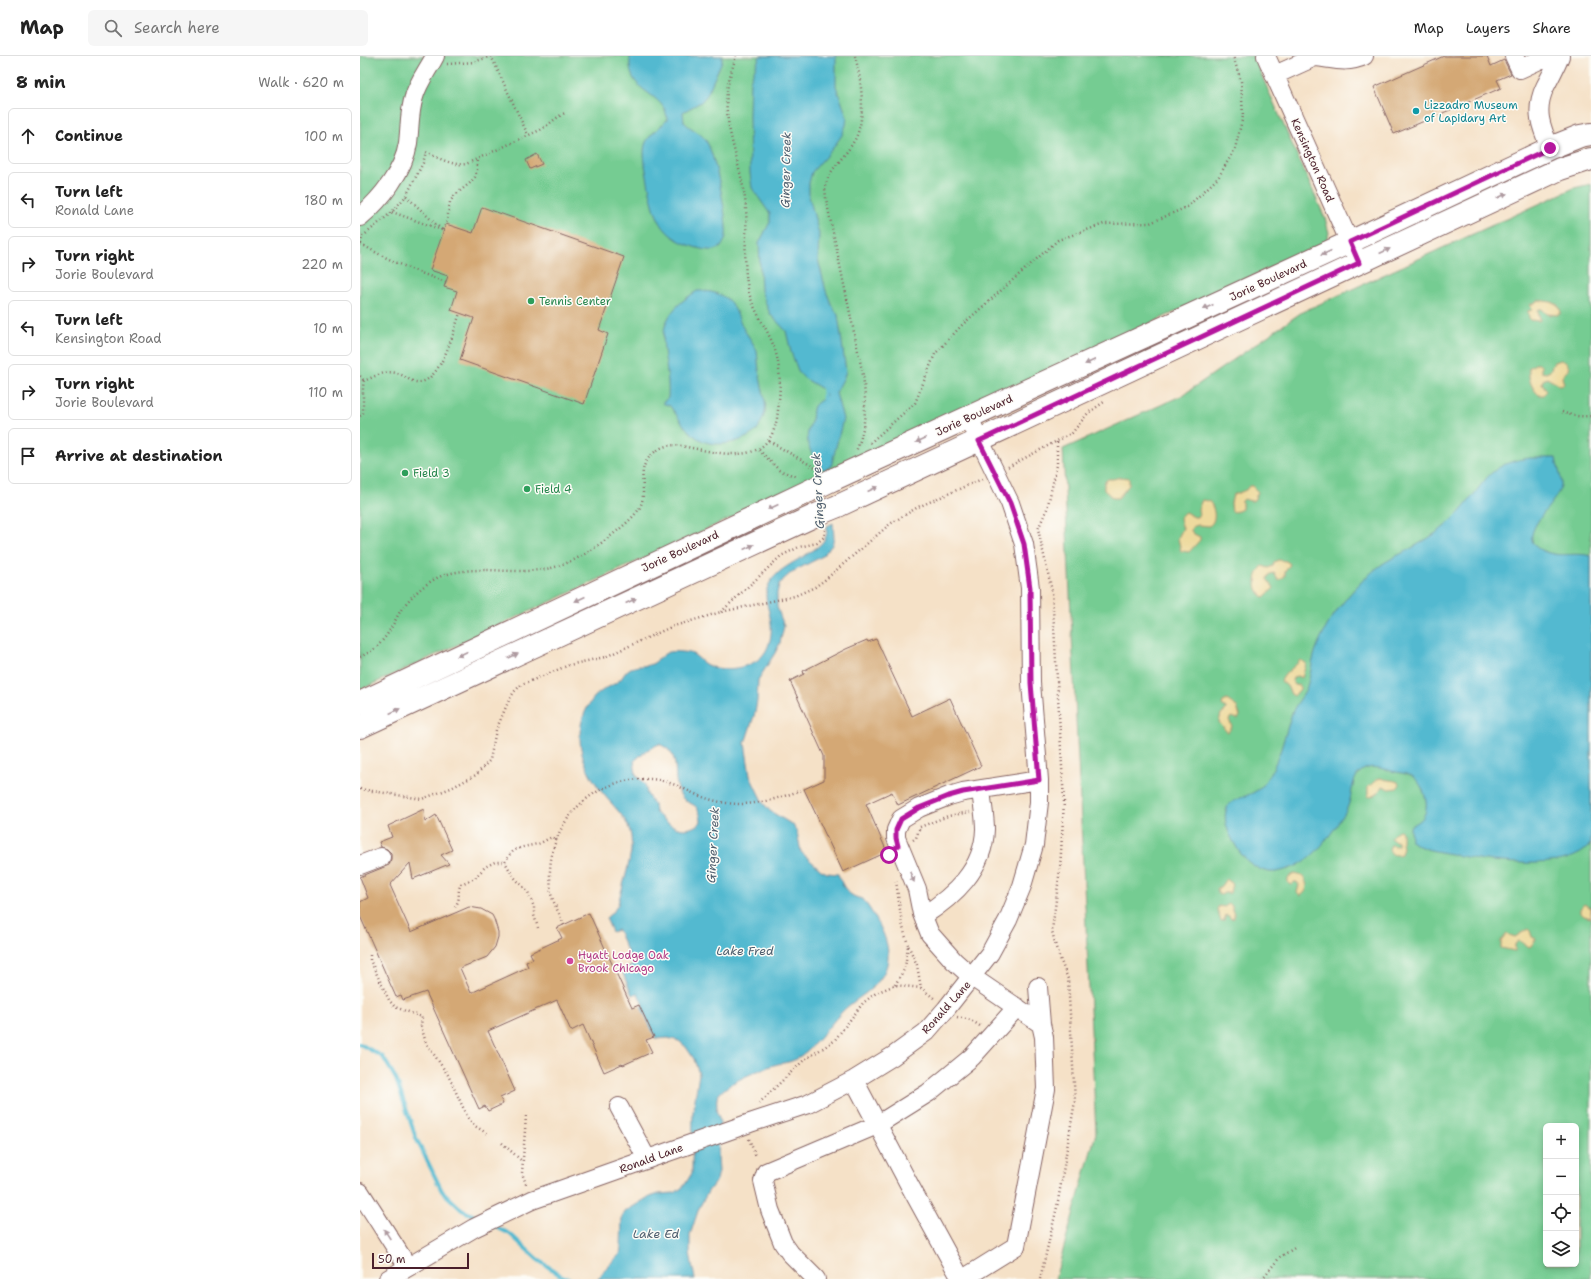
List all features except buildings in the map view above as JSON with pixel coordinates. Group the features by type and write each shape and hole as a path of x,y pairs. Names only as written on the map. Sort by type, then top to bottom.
{"main road":[{"name":"Jorie Boulevard","path":"360,703 806,485 969,418 1550,148 1580,136 1591,134"},
{"path":"360,727 821,521 838,506 1560,169 1591,159"}],"street":[{"name":"Kensington Road","path":"1266,56 1359,263"},
{"path":"1275,75 1316,57 1340,61 1353,61 1364,56"},
{"path":"1514,56 1520,69 1548,56"},
{"path":"1550,148 1538,115 1540,98 1557,66 1560,56"},
{"path":"360,217 389,185 402,164 408,144 410,109 414,95 434,58"},
{"name":"Ronald Lane","path":"388,1279 474,1228 532,1200 682,1147 741,1132 808,1104 854,1080 893,1056 926,1032 990,953 1008,920 1022,886 1034,845 1039,802 1039,780 1031,683 1030,588 1024,544 1010,503 969,418"},
{"path":"1039,780 981,789 949,796 910,813 901,819 896,830 896,838 917,889 923,916 930,934 954,961 972,977 1041,1024"},
{"path":"923,916 946,901 965,881 980,857 985,829 981,789"},
{"path":"360,865 381,857"},
{"path":"854,1080 877,1125 962,1279 1016,1246 1046,1089 1044,1037 1041,1024 1038,987"},
{"path":"816,1279 790,1253 783,1243 770,1210 763,1181 766,1172 877,1125 928,1093 972,1057 1017,1008"},
{"path":"619,1108 647,1159"},
{"path":"360,1192 408,1267"}],"path":[{"path":"434,58 445,64 458,64 474,62 491,56 528,135"},
{"path":"360,657 374,650 383,641 402,609 411,598 422,588 438,578 455,572 472,570 537,570 556,567 574,560 592,550 629,520 639,509 642,502 642,479 644,466 649,457 664,446 677,445 724,454 739,454 759,450 769,441 775,429 778,409 780,384 779,370 775,349 750,297 746,278 744,262 746,230 745,199 728,111 727,92 736,56"},
{"path":"855,56 861,94 861,116 858,134 850,150 829,177 825,187 826,199 866,400 861,440 854,455 860,450"},
{"path":"865,446 915,403 935,354 945,342 962,325 1058,240 1104,224 1150,223 1187,207 1218,178 1235,149 1243,116 1241,81 1233,56"},
{"path":"426,152 460,165 466,164 528,135 549,124 557,117 565,113"},
{"path":"443,230 447,221 450,202 454,196 475,177 477,170 477,159"},
{"path":"406,196 443,230"},
{"path":"392,212 443,230"},
{"path":"360,243 400,265 446,282"},
{"path":"364,381 383,373 395,372 415,382 423,382 438,368 447,352 460,313"},
{"path":"360,376 364,381 363,414 360,416"},
{"path":"1562,412 1582,417 1591,416"},
{"path":"769,441 828,476"},
{"path":"360,789 422,799 451,788 476,775 490,760 499,724 509,700 521,684 569,665 605,657 671,627 721,612 795,596 815,587 890,524 918,507 969,486 1057,442 1057,465 1047,509 1038,529 1052,591 1064,802 1060,869 1052,931 1056,951 1068,979 1075,1101 1057,1207 1040,1279"},
{"path":"759,450 779,470 806,485"},
{"path":"721,612 781,556 794,549 817,543 822,540 824,536 821,521"},
{"path":"564,924 551,894 550,868 553,850 556,840 570,816 588,796 612,784 643,778 655,779 674,784 707,798 728,804 749,805 766,802 804,789"},
{"path":"910,813 920,827 948,816 970,812 976,815"},
{"path":"505,862 508,856 515,849 538,844 552,837 556,840"},
{"path":"455,907 459,901 459,888 461,884 475,878 485,867 496,862 505,862"},
{"path":"505,862 513,876 528,892 534,907 534,915 538,928"},
{"path":"896,878 902,924 908,946 917,965 921,988"},
{"path":"895,985 905,968 908,946"},
{"path":"370,955 370,960 389,1000 395,1007 422,1016 421,1026 426,1044 448,1074 468,1118 475,1126 488,1134"},
{"path":"756,1106 804,1060 834,1041 863,1003 876,993 895,985 921,988 938,1002"},
{"path":"952,1014 958,1018 972,1020 981,1026"},
{"path":"526,1116 522,1173 532,1200"},
{"path":"741,1132 756,1157"},
{"path":"502,1143 523,1162"},
{"path":"1262,1279 1280,1257 1296,1247"}],"green space":[{"path":"360,56 1253,56 1325,218 1329,233 1326,242 360,690"},
{"path":"1591,184 1591,1279 1055,1279 1096,1133 1063,449 1183,395 1302,312 1574,188"}],"sand":[{"path":"1539,300 1556,304 1561,313 1557,315 1547,314 1542,309 1539,309 1540,320 1530,320 1528,311 1532,310 1530,305"},
{"path":"1561,360 1567,363 1568,367 1568,370 1562,377 1564,384 1559,385 1547,378 1543,380 1542,383 1547,391 1543,395 1539,395 1531,383 1529,368 1535,364 1539,364 1541,366 1541,372 1546,373 1550,371 1554,362"},
{"path":"1121,477 1129,478 1129,485 1118,498 1113,498 1104,490 1104,482 1108,479"},
{"path":"1249,486 1252,486 1258,492 1254,500 1251,501 1244,499 1242,501 1242,509 1232,512 1231,503 1233,495 1246,490"},
{"path":"1202,500 1209,501 1214,511 1212,524 1209,526 1198,525 1192,527 1191,531 1200,537 1200,540 1189,552 1181,551 1178,538 1183,528 1180,517 1185,512 1197,517 1199,514 1198,509"},
{"path":"1278,560 1286,561 1290,564 1285,572 1285,576 1280,580 1278,580 1274,573 1270,574 1267,579 1274,588 1264,597 1260,594 1256,587 1256,578 1263,566 1268,568 1273,566 1274,562"},
{"path":"1300,660 1306,663 1302,678 1297,676 1293,677 1292,681 1295,685 1300,686 1300,689 1294,696 1291,694 1287,686 1281,681"},
{"path":"1227,700 1237,707 1240,716 1238,719 1231,717 1229,720 1232,727 1228,732 1219,722 1221,714 1227,709 1222,705 1223,702"},
{"path":"1381,778 1398,782 1399,786 1397,788 1389,789 1382,786 1378,793 1371,797 1368,796 1368,787 1377,779"},
{"path":"1400,830 1402,832 1403,847 1401,854 1395,855 1391,853 1389,849 1391,845 1398,845 1398,842 1391,839 1391,837"},
{"path":"1295,874 1302,876 1307,887 1305,892 1300,896 1297,893 1299,885 1297,882 1294,882 1291,885 1288,883 1290,876"},
{"path":"1226,879 1232,883 1230,893 1224,893 1221,895 1218,894 1217,889"},
{"path":"1229,904 1232,906 1234,918 1231,919 1226,915 1224,920 1221,921 1217,909 1219,906 1224,907"},
{"path":"1585,904 1591,908 1591,918 1584,916 1581,913 1581,909"},
{"path":"1528,929 1532,937 1536,939 1531,946 1528,947 1519,941 1515,944 1515,951 1501,948 1501,941 1507,934 1515,937"}],"water":[{"path":"630,56 722,56 722,61 707,95 701,102 683,112 684,122 705,139 709,146 717,171 726,227 726,239 719,249 701,249 678,240 663,227 659,219 649,187 644,152 648,139 667,120 666,112 658,101 640,87 632,75 630,70"},
{"path":"761,56 836,56 836,86 847,117 842,135 812,172 809,183 809,196 819,234 818,259 826,291 832,306 838,315 846,371 836,393 843,419 831,467 824,470 811,452 807,436 812,419 813,408 826,396 824,390 804,378 799,373 791,352 786,331 770,314 761,291 759,243 770,222 770,214 752,188 750,173 749,115 750,81"},
{"path":"697,291 707,291 717,294 726,298 730,302 757,351 765,412 756,431 745,438 731,443 709,443 697,438 684,426 670,406 662,403 668,398 668,381 663,339 665,327 670,315 680,303"},
{"path":"1530,458 1556,458 1561,482 1558,493 1533,531 1532,540 1537,547 1549,553 1559,555 1580,554 1591,556 1591,843 1581,853 1565,859 1525,863 1483,860 1425,848 1411,841 1410,827 1422,818 1426,807 1425,795 1416,779 1410,775 1380,768 1367,768 1356,777 1349,803 1337,825 1325,842 1312,856 1287,870 1276,872 1264,871 1253,865 1243,856 1231,838 1225,820 1226,811 1231,803 1258,790 1270,773 1279,754 1292,713 1307,687 1313,658 1317,647 1334,614 1359,584 1377,568 1441,530 1466,505 1480,486 1494,471 1503,465"},
{"name":"Lake Fred","path":"833,523 834,538 832,545 821,557 792,572 779,585 777,593 777,607 784,626 780,643 758,680 755,713 745,743 750,776 763,803 770,811 793,825 797,832 801,852 821,870 827,873 838,874 842,883 850,894 863,899 882,931 888,953 887,964 883,975 874,986 845,1009 808,1050 792,1061 776,1064 742,1078 720,1093 717,1098 716,1110 720,1120 718,1156 719,1171 717,1180 709,1190 699,1208 690,1235 690,1253 695,1279 598,1279 606,1268 620,1254 622,1216 626,1211 647,1198 659,1194 675,1193 684,1186 692,1173 693,1112 699,1074 694,1059 686,1047 679,1041 668,1038 656,1039 641,1007 643,1005 638,993 632,995 622,971 633,965 618,930 612,932 606,918 614,911 618,904 631,852 630,830 625,819 605,796 590,774 581,750 581,725 585,712 595,696 621,679 629,669 652,664 664,654 669,652 690,653 695,655 707,665 727,669 748,665 759,659 769,645 771,634 771,622 766,599 766,593 769,585 774,577 787,566 815,549 824,540 826,537 827,526","holes":["659,744 666,748 674,759 679,792 685,800 698,809 700,814 701,822 688,829 676,828 655,812 654,805 647,794 645,784 636,775 634,761 647,750"]}],"waterway":[{"name":"Ginger Creek","path":"823,385 824,402"},
{"path":"360,1044 383,1057 396,1079 416,1138 442,1191 462,1210 481,1219"},
{"path":"492,1225 510,1234 537,1259 560,1275 570,1279"}],"place":[{"name":"Lizzadro Museum of Lapidary Art","path":"1416,111"},
{"name":"Tennis Center","path":"531,301"},
{"name":"Field 3","path":"405,473"},
{"name":"Field 4","path":"527,489"},
{"name":"Hyatt Lodge Oak Brook Chicago","path":"570,961"}],"route":[{"path":"889,855 890,852 898,846 896,830 901,819 919,808 963,792 1039,780 1031,683 1030,588 1024,544 1010,503 979,441 1359,263 1350,242 1550,148"}],"water label":[{"name":"Lake Ed","path":"656,1234"}]}
